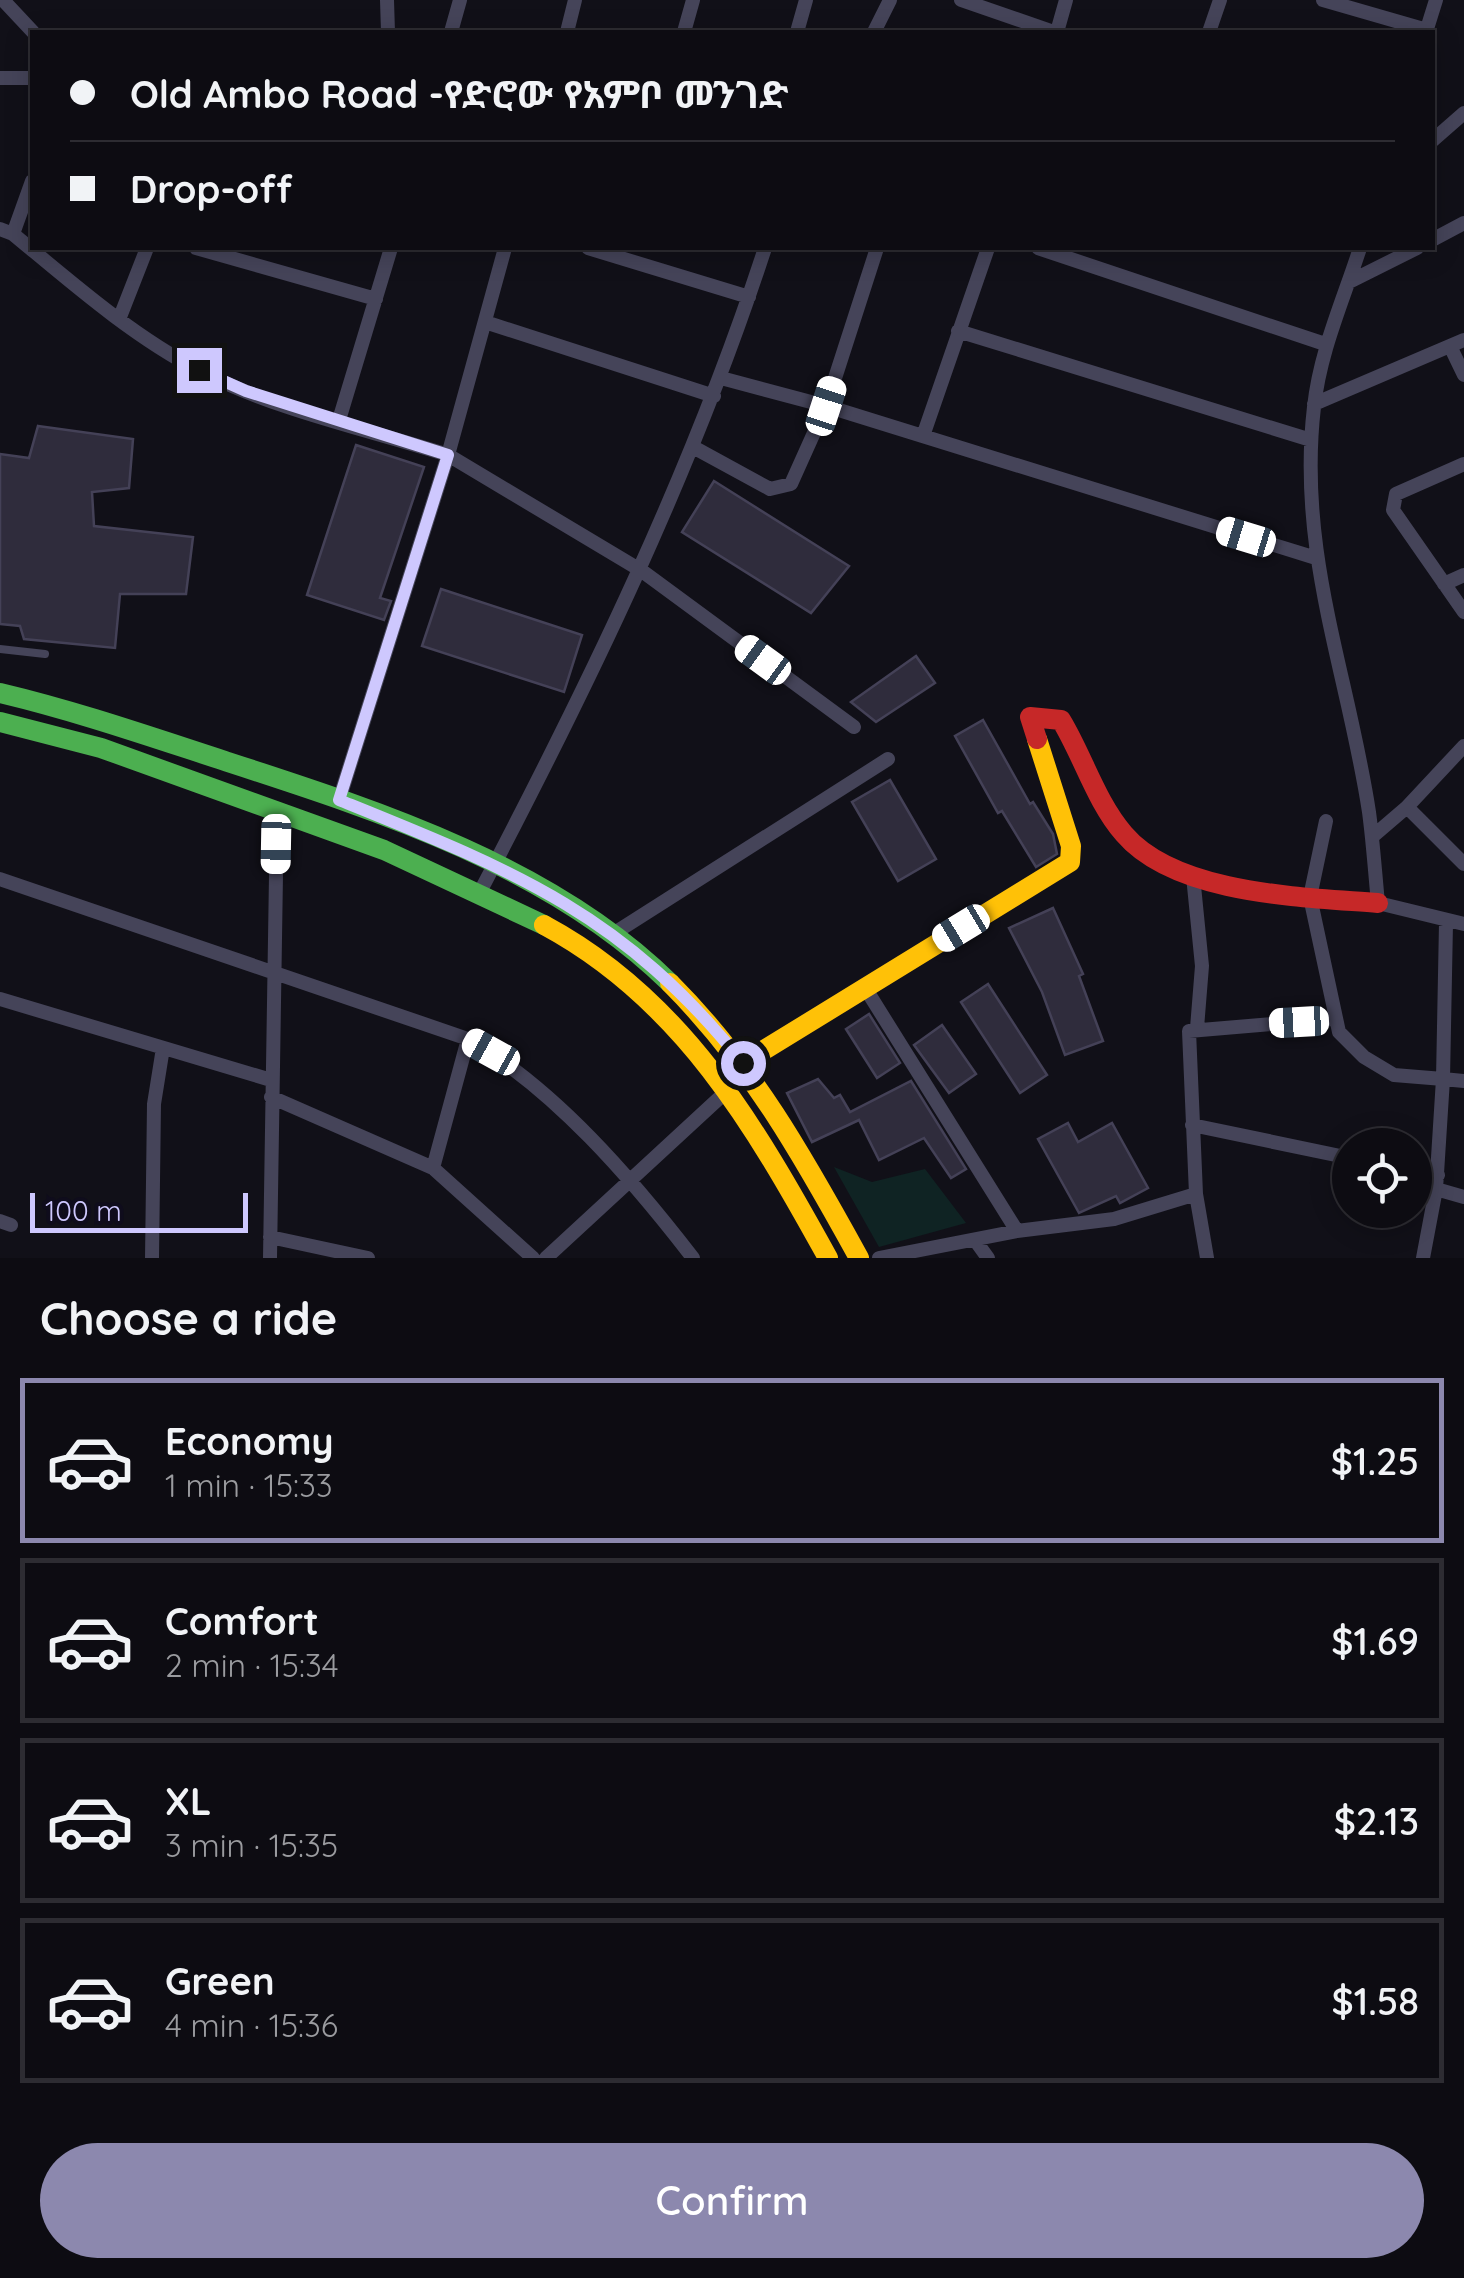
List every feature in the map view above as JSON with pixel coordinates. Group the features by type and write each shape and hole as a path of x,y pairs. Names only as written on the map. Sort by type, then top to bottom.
{"main road":[{"path":"0,693 339,800 495,864 614,934 652,965 767,1093 859,1258"},
{"path":"743,1063 1070,862 1071,846 1030,717 1062,720 1126,837 1155,863 1194,876 1310,897 1378,902"},
{"path":"0,722 58,732 277,811 481,890 553,926 634,984 696,1048 759,1133 828,1258"}],"street":[{"path":"3,0 32,30"},
{"path":"387,0 388,30"},
{"path":"452,30 460,0"},
{"path":"568,30 575,0"},
{"path":"685,30 693,0"},
{"path":"798,30 806,0"},
{"path":"875,30 890,0"},
{"path":"961,0 1050,30"},
{"path":"1057,30 1066,0"},
{"path":"1210,30 1220,0"},
{"path":"1323,0 1420,30"},
{"path":"1428,30 1436,0"},
{"path":"0,78 30,78"},
{"path":"1435,138 1464,113"},
{"path":"30,184 7,231 30,249"},
{"path":"1435,238 1464,224"},
{"path":"32,250 137,333 199,370 246,391 448,455 642,571 854,726"},
{"path":"120,317 145,250"},
{"path":"203,250 376,298"},
{"path":"339,420 390,250"},
{"path":"339,800 448,455 504,250"},
{"path":"595,250 749,296"},
{"path":"481,890 642,571 721,378 764,250"},
{"path":"693,447 770,489 781,490 791,484 826,406 876,250"},
{"path":"923,436 987,250"},
{"path":"1044,250 1326,344"},
{"path":"1359,250 1326,344 1314,404 1309,496 1316,558 1372,837 1378,902 1446,924 1464,924"},
{"path":"1349,282 1413,250"},
{"path":"485,322 714,396"},
{"path":"958,332 1311,440"},
{"path":"1314,404 1457,342 1464,375"},
{"path":"721,378 826,406 1316,558"},
{"path":"1464,464 1396,494 1392,502 1393,510 1464,612"},
{"path":"1444,584 1464,575"},
{"path":"1372,837 1407,807 1464,746"},
{"path":"614,934 888,758"},
{"path":"1407,807 1464,864"},
{"path":"270,1258 277,811"},
{"path":"1326,821 1310,897 1333,1020 1350,1046 1394,1075 1464,1081"},
{"path":"1194,876 1203,978 1197,1028 1187,1039 1196,1194 1207,1258"},
{"path":"0,879 468,1039 513,1068 633,1180 693,1258"},
{"path":"1423,1258 1436,1182 1443,1079 1446,924"},
{"path":"864,986 1017,1231"},
{"path":"0,999 271,1080"},
{"path":"1197,1028 1333,1020"},
{"path":"434,1168 468,1039"},
{"path":"152,1258 154,1104 163,1048"},
{"path":"546,1258 728,1090"},
{"path":"271,1098 434,1168 533,1258"},
{"path":"1192,1125 1332,1154"},
{"path":"1432,1180 1464,1197"},
{"path":"879,1258 1017,1231 1114,1219 1196,1194"},
{"path":"270,1237 368,1258"},
{"path":"975,1240 988,1258"}],"lane":[{"path":"0,650 45,654"}],"green space":[{"path":"834,1167 872,1182 925,1169 966,1223 879,1247"}],"building":[{"path":"38,426 133,439 129,488 92,492 94,526 193,537 186,594 120,594 115,648 24,639 20,626 0,624 0,454 29,458"},
{"path":"356,445 424,467 380,598 391,601 384,620 307,595"},
{"path":"714,481 849,566 811,613 682,532"},
{"path":"441,589 582,635 564,692 422,646"},
{"path":"916,656 935,683 876,722 851,702"},
{"path":"983,720 1030,804 1033,802 1053,834 1057,854 1036,867 1002,811 998,813 955,736"},
{"path":"890,780 936,859 898,881 852,802"},
{"path":"1053,908 1083,974 1079,976 1103,1041 1065,1055 1042,992 1009,928"},
{"path":"988,984 1047,1075 1020,1093 961,1002"},
{"path":"869,1014 900,1063 877,1078 846,1029"},
{"path":"942,1025 976,1074 949,1093 914,1045"},
{"path":"818,1079 834,1098 840,1095 850,1112 911,1081 966,1169 951,1178 924,1138 879,1160 859,1120 812,1142 787,1093"},
{"path":"1068,1123 1078,1142 1112,1123 1148,1188 1120,1203 1116,1196 1079,1213 1038,1139"}],"traffic: fast":[{"path":"0,693 284,780 461,847 573,906 624,942 670,983"},
{"path":"0,722 101,748 384,850 544,925"}],"traffic: slow":[{"path":"743,1063 1070,862 1071,846 1037,739"},
{"path":"544,925 593,955 675,1028 742,1114 828,1258"},
{"path":"670,983 726,1046 775,1114 859,1258"}],"traffic: jam":[{"path":"1037,739 1030,717 1061,720 1114,821 1147,854 1175,870 1279,895 1378,903"}],"route":[{"path":"199,370 246,391 448,455 339,800 495,864 572,905 652,965 715,1028 743,1063"}]}
